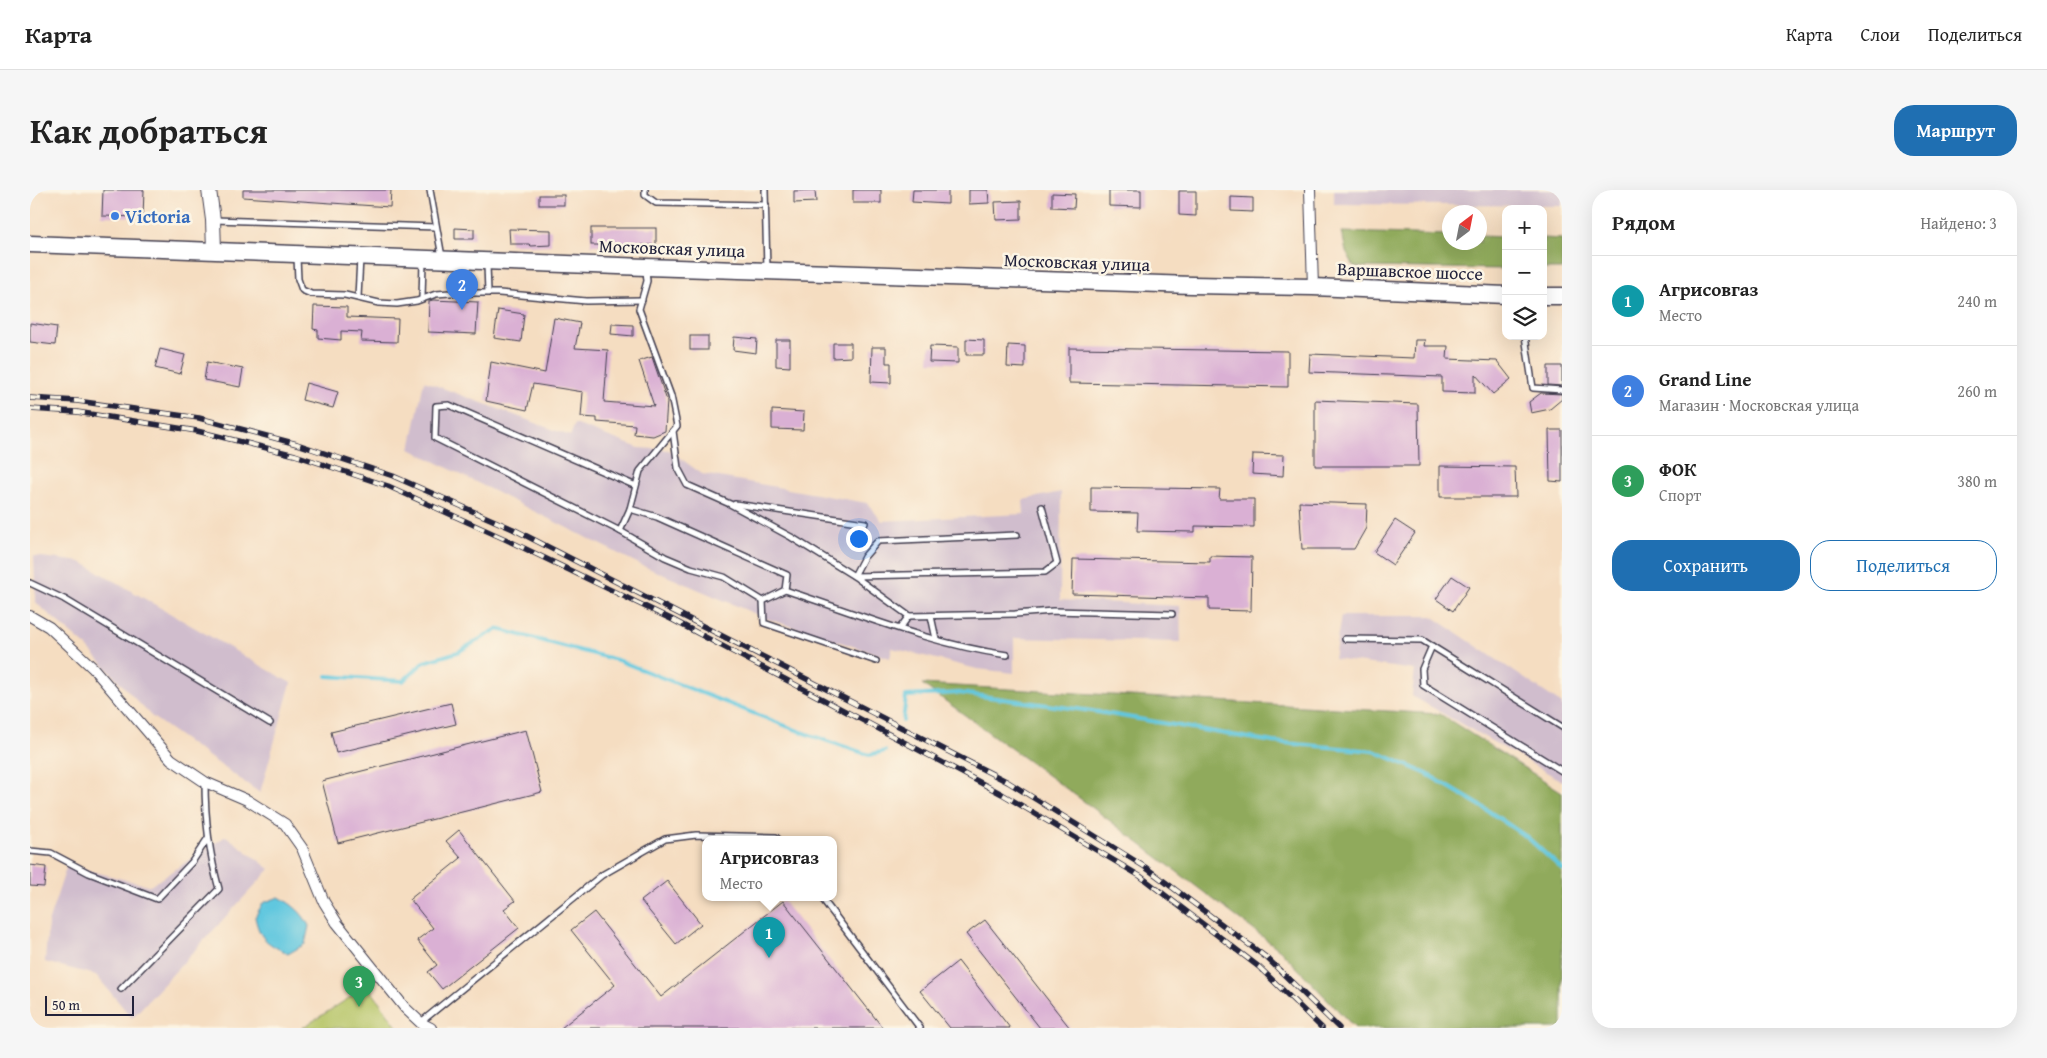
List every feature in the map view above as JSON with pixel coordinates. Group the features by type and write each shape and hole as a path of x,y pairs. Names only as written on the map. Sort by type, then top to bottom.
{"main road":[{"name":"Московская улица","path":"30,244 646,268 1314,288"},
{"name":"Варшавское шоссе","path":"1314,288 1502,295"},
{"path":"1547,296 1562,296"}],"street":[{"path":"209,190 214,250"},
{"path":"1310,190 1314,288"},
{"path":"30,616 49,627 93,668 171,759 205,782 247,800 285,824 302,848 324,902 337,922 405,1008 431,1028"}],"lane":[{"path":"430,190 443,260"},
{"path":"644,190 644,195 656,203 766,205"},
{"path":"765,190 767,272"},
{"path":"213,220 436,227"},
{"path":"296,254 298,279 302,290 317,294 345,294 379,303 397,304 436,294 488,292 586,301 642,300"},
{"path":"358,298 360,257"},
{"path":"422,298 424,259"},
{"path":"487,262 488,292"},
{"path":"620,531 630,509 640,470 677,426 676,414 640,309 647,281 646,268"},
{"path":"1526,340 1533,388 1562,390"},
{"path":"636,486 449,405 436,406 435,438 620,531 664,558 724,577 763,601"},
{"path":"673,431 678,468 687,485 730,504 791,537 854,576 909,616 1016,614 1053,611 1172,614"},
{"path":"730,504 865,523"},
{"path":"854,576 1044,572 1057,563 1042,507"},
{"path":"630,509 665,521 787,575 786,590"},
{"path":"854,576 864,557 878,542 1017,535"},
{"path":"30,583 64,599 270,723"},
{"path":"763,601 786,590 900,628 982,652 1007,655"},
{"path":"763,601 764,624 876,660"},
{"path":"900,628 909,616"},
{"path":"932,616 936,638"},
{"path":"1345,639 1422,640 1562,727"},
{"path":"1432,646 1422,669 1423,685 1562,771"},
{"path":"121,989 219,889 208,838 205,782"},
{"path":"421,1022 602,875 665,839 696,835 736,836"},
{"path":"30,851 51,854 89,873 157,899 192,862 208,838"},
{"path":"824,901 920,1028"}],"shaded area":[{"path":"1334,190 1562,190 1562,206 1334,204"},
{"path":"424,381 570,436 575,424 639,448 669,450 702,474 867,503 882,521 1024,514 1023,500 1061,492 1060,600 1180,606 1181,642 1014,638 1014,673 977,669 892,648 890,658 765,618 641,565 410,449"},
{"path":"34,556 81,562 291,683 260,793 151,716 87,647 36,603"},
{"path":"1341,616 1432,616 1562,704 1562,781 1412,696 1415,670 1334,659"},
{"path":"226,836 270,869 132,1018 96,975 45,962 48,923 67,865 150,886"}],"green space":[{"path":"1342,232 1442,235 1442,250 1487,250 1487,236 1502,237 1502,269 1354,267 1346,252"},
{"path":"1547,238 1562,239 1562,269 1547,269"},
{"path":"922,684 1440,714 1562,792 1562,1028 1355,1028 1280,950 1093,808"},
{"path":"368,986 398,1028 302,1028"}],"water":[{"path":"279,897 297,909 309,926 305,944 288,954 275,947 262,936 255,917 263,903"}],"building":[{"path":"103,190 144,190 143,217 102,216"},
{"path":"243,190 391,190 390,207 243,197"},
{"path":"815,190 816,202 794,203 794,191"},
{"path":"853,190 881,190 881,203 853,203"},
{"path":"913,190 948,190 948,204 912,202"},
{"path":"969,190 988,190 989,203 969,204"},
{"path":"1109,190 1141,190 1141,207 1109,206"},
{"path":"1179,191 1196,191 1196,216 1179,215"},
{"path":"1052,193 1075,194 1074,208 1052,207"},
{"path":"539,195 564,195 564,205 539,205"},
{"path":"1231,197 1253,198 1253,212 1231,211"},
{"path":"1021,201 1021,219 996,220 995,202"},
{"path":"455,228 474,229 474,239 455,239"},
{"path":"591,228 656,228 656,245 591,245"},
{"path":"509,229 551,230 551,245 510,244"},
{"path":"429,301 478,302 476,334 428,332"},
{"path":"314,306 347,307 347,317 398,319 397,342 361,341 362,332 341,331 341,340 318,338 318,330 313,329"},
{"path":"498,310 524,314 521,342 494,338"},
{"path":"554,318 580,323 575,348 608,350 604,402 654,406 639,361 652,357 667,401 665,431 653,436 634,434 635,425 597,422 597,418 581,417 583,392 533,384 527,410 486,401 491,362 545,373"},
{"path":"30,323 57,327 55,345 30,342"},
{"path":"612,324 633,325 633,336 611,334"},
{"path":"690,336 708,336 708,350 690,350"},
{"path":"734,337 757,339 756,353 733,350"},
{"path":"966,339 984,340 984,355 966,355"},
{"path":"776,340 790,340 790,367 776,366"},
{"path":"1415,340 1425,340 1424,346 1448,346 1447,359 1497,361 1511,379 1493,394 1475,374 1475,393 1442,392 1442,377 1309,372 1310,354 1414,358"},
{"path":"833,343 851,343 851,357 833,358"},
{"path":"1008,345 1025,346 1025,368 1007,367"},
{"path":"930,346 958,347 958,363 929,362"},
{"path":"872,347 886,347 886,363 891,363 891,383 871,382"},
{"path":"1069,348 1288,351 1288,387 1069,383"},
{"path":"160,349 185,355 180,374 155,368"},
{"path":"207,362 243,369 240,387 204,380"},
{"path":"1548,366 1562,366 1562,386 1548,385"},
{"path":"306,383 338,392 333,408 302,400"},
{"path":"1541,393 1562,394 1562,399 1550,409 1531,413 1529,402"},
{"path":"1315,400 1418,404 1419,466 1315,466"},
{"path":"772,410 804,412 803,430 772,429"},
{"path":"1549,430 1562,430 1562,482 1550,481"},
{"path":"1253,454 1284,455 1283,476 1252,474"},
{"path":"1440,466 1515,467 1516,497 1440,497"},
{"path":"1091,487 1220,489 1219,499 1254,499 1254,527 1195,526 1195,532 1137,531 1138,513 1091,512"},
{"path":"1299,502 1367,504 1366,528 1354,549 1302,549"},
{"path":"1395,520 1415,533 1393,565 1374,552"},
{"path":"1210,556 1252,557 1251,611 1209,610 1209,598 1072,594 1073,559 1210,562"},
{"path":"1452,576 1469,587 1453,611 1436,599"},
{"path":"451,703 456,724 336,753 331,732"},
{"path":"526,730 542,792 338,843 322,781"},
{"path":"459,830 515,901 504,909 519,928 442,989 428,972 437,965 417,940 433,928 410,899 461,858 446,841"},
{"path":"30,865 46,867 44,887 30,886"},
{"path":"667,881 701,924 676,944 641,901"},
{"path":"783,901 883,1028 561,1028 615,985 571,930 594,912 661,997"},
{"path":"985,920 1070,1028 1040,1028 966,934"},
{"path":"958,961 1010,1028 950,1028 920,991"}],"waterway":[{"path":"327,676 403,681 424,662 458,652 497,629 617,660 804,733 869,755 885,751"},
{"path":"903,721 906,696 959,693 1092,711 1273,742 1374,751 1427,774 1481,806 1528,838 1562,869"}],"railway":[{"path":"30,398 77,401 199,418 297,444 393,476 513,529 1008,782 1145,867 1267,958 1339,1028"},
{"path":"30,409 77,412 197,431 295,455 388,486 505,539 673,620 1002,794 1140,876 1259,967 1322,1028"}],"place":[{"name":"Victoria","path":"115,216"},
{"name":"Grand Line","path":"462,310"},
{"name":"Агрисовгаз","path":"769,958"},
{"name":"ФОК","path":"359,1007"}]}
